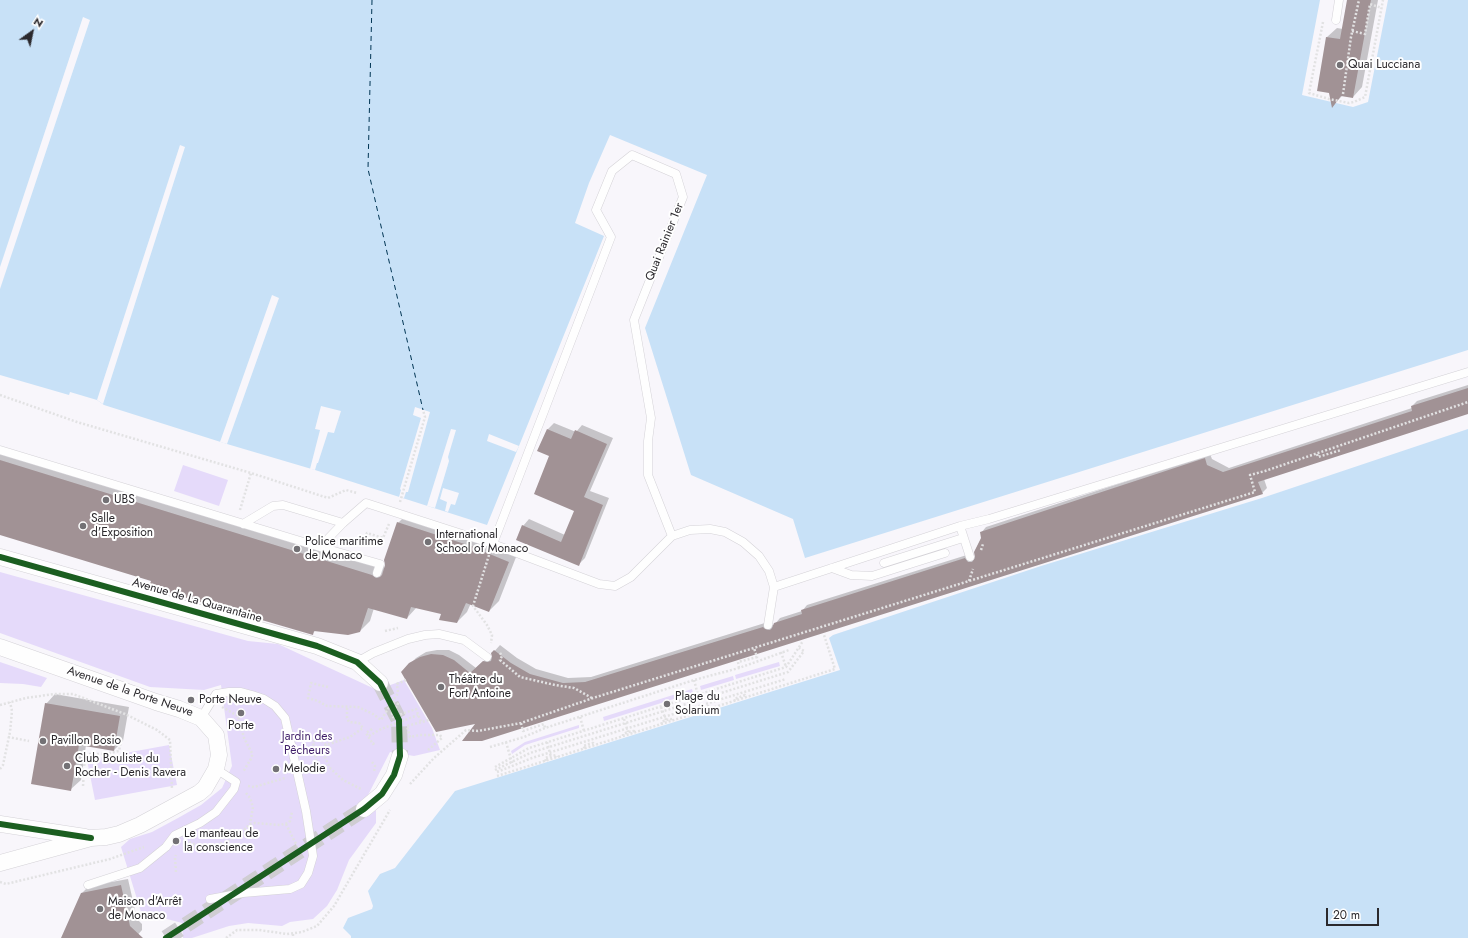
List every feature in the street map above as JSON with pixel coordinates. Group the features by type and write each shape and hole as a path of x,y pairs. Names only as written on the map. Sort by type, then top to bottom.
{"street":[{"name":"Avenue de La Quarantaine","path":"0,557 317,646 357,662 380,683"},
{"name":"Avenue de la Porte Neuve","path":"0,647 156,702 179,708 201,718 216,735 219,755 216,769 205,788 199,793 165,812 119,834 91,838"},
{"path":"364,809 382,794 394,775 400,756"},
{"path":"0,824 91,838"},
{"path":"0,863 91,838"}],"lane":[{"path":"1336,20 1340,0"},
{"name":"Quai Rainier 1er","path":"493,544 611,237 596,210 612,171 632,156 676,174 683,197 634,320 651,418 648,441 648,475 672,536"},
{"path":"774,587 960,526 989,519 1468,372"},
{"path":"0,450 380,564 377,573"},
{"path":"320,547 343,523 366,503 493,544 599,584 615,586 631,577 672,536 690,530 710,529 725,532 743,542 759,556 769,571 774,587 768,625"},
{"path":"240,523 273,506 283,504 343,523"},
{"path":"960,526 970,557"},
{"path":"884,563 963,538"},
{"path":"832,568 851,575 872,576 944,553"},
{"path":"357,662 384,648 408,639 425,635 439,634 464,640 488,656"},
{"path":"201,718 216,694 241,692 264,699 274,706 285,718 306,811 313,856 308,873 301,884 290,889 243,892 210,899"},
{"path":"88,885 140,868 166,847 174,836 200,823 216,812 234,789 236,782 216,769"}],"path":[{"path":"1343,94 1352,31 1359,0"},
{"path":"1336,20 1324,18 1308,93 1329,100 1349,103 1366,98 1383,0"},
{"path":"1352,31 1365,34 1370,4 1382,8"},
{"path":"0,395 77,422 251,473 328,498 346,490 361,494"},
{"path":"408,786 434,758 466,730 478,731 521,723 593,698 1255,492 1250,475 1317,454 1468,402"},
{"path":"359,558 367,533 383,538 396,504 399,506 425,417 423,410"},
{"path":"1317,454 1318,458 1341,450"},
{"path":"240,523 251,473"},
{"path":"491,643 492,635 487,625 473,606 493,544"},
{"path":"497,776 835,669 824,635"},
{"path":"496,770 511,758 529,748 786,667 803,641"},
{"path":"739,668 738,662 757,657 754,648"},
{"path":"496,770 530,753 788,672 804,651 799,648"},
{"path":"490,747 694,680 739,668 789,650"},
{"path":"781,652 786,667"},
{"path":"502,656 500,660 520,677 574,688 593,698"},
{"path":"785,673 788,684"},
{"path":"510,772 509,771 532,758 588,742 664,716 786,679"},
{"path":"328,688 311,683 308,698 327,706 358,707 373,714 381,720 398,693 397,684 406,680"},
{"path":"694,680 698,695"},
{"path":"736,683 740,697"},
{"path":"0,705 26,698 54,694 73,694 125,714 157,730 170,740 173,795"},
{"path":"735,701 734,699 745,695 746,697"},
{"path":"212,700 238,716 244,738 252,753 252,757 236,782"},
{"path":"700,700 702,708"},
{"path":"0,769 3,765 12,711 10,702"},
{"path":"393,702 398,704 392,713 393,717 416,709 420,722"},
{"path":"699,712 698,710 708,706 710,709"},
{"path":"326,745 350,737 363,728 359,723 349,722 347,718 347,707"},
{"path":"661,707 666,720"},
{"path":"369,736 381,729 418,715"},
{"path":"580,717 584,731"},
{"path":"624,719 628,732"},
{"path":"662,724 661,722 666,720 670,719 671,721"},
{"path":"428,750 442,738 440,735 420,735 410,737 407,726 429,720"},
{"path":"521,723 523,730 544,724 546,728"},
{"path":"372,729 366,733 373,744 376,742"},
{"path":"623,736 623,734 634,730 635,733"},
{"path":"586,735 588,742"},
{"path":"8,737 29,741"},
{"path":"236,782 254,786 285,778 296,769 317,765 313,742 318,737 326,745"},
{"path":"83,786 85,754 105,754 119,751 121,741"},
{"path":"506,742 514,768"},
{"path":"547,742 552,756"},
{"path":"588,742 595,745"},
{"path":"585,748 583,746 588,742"},
{"path":"326,745 324,755 330,768 343,780 363,790"},
{"path":"546,761 545,758 556,755 557,757"},
{"path":"372,762 374,766"},
{"path":"496,770 514,768 519,769"},
{"path":"285,778 287,785"},
{"path":"174,836 196,844 213,845 227,842 242,832 250,824 253,806 250,798 236,782"},
{"path":"226,938 237,930 259,930 293,934 317,926 334,906 392,808"},
{"path":"250,824 263,822 274,825 286,824 290,821 292,809"},
{"path":"286,824 297,846"},
{"path":"0,886 110,859 149,845"},
{"path":"0,882 6,884"}],"green space":[{"path":"183,465 228,480 219,506 174,491"},
{"name":"Jardin des Pêcheurs","path":"0,572 248,641 278,644 377,690 404,680 432,728 440,750 414,756 390,752 366,799 376,811 376,823 349,860 337,890 327,906 313,919 290,922 282,926 248,923 229,926 192,938 183,938 182,923 141,912 121,847 130,839 152,832 201,805 222,788 232,766 221,685 204,690 150,687 0,633"},
{"path":"0,662 47,678 41,687 23,684 0,683"},
{"path":"779,662 780,666 736,679 735,675"},
{"path":"733,676 734,680 701,690 700,686"},
{"path":"692,689 693,693 604,721 603,717"},
{"path":"579,725 579,728 525,745 512,754 511,751 525,742"},
{"path":"169,745 177,785 95,800 87,760"}],"water":[{"path":"0,0 1320,0 1302,95 1353,107 1368,102 1388,0 1468,0 1468,350 805,558 793,519 691,475 645,328 707,175 610,135 589,183 575,223 604,236 487,525 104,405 97,400 70,392 69,395 0,375"},
{"path":"1468,429 1468,938 351,938 351,936 343,928 348,918 372,909 373,906 368,891 380,874 395,868 455,791 840,670 829,638 833,635 1041,566 1262,498"}],"pier":[{"path":"83,17 90,20 0,289 0,267"},
{"path":"180,145 185,147 103,404 97,400"},
{"path":"272,295 279,298 227,444 220,442"},
{"path":"321,406 341,411 334,433 328,432 315,470 310,469 320,430 315,429"},
{"path":"415,407 430,412 408,492 406,492 404,498 399,497 400,489 421,418 413,415"},
{"path":"451,429 456,430 448,457 449,461 435,508 427,506"},
{"path":"489,434 519,446 516,452 487,441"},
{"path":"443,488 459,493 455,505 451,504 448,512 445,511 447,502 440,499"}],"building":[{"name":"Quai Lucciana","path":"1347,0 1371,0 1353,98 1341,96 1332,108 1329,93 1317,91 1326,37 1340,39"},
{"path":"1468,388 1468,414 1258,482 1263,494 482,741 462,741 475,724 436,732 401,672 409,663 420,657 431,654 443,655 454,660 470,673 483,661 491,661 491,653 494,650 511,663 530,674 563,683 585,682 763,627 770,630 774,623 802,614 801,610 965,558 968,562 972,562 975,558 974,552 981,538 980,532 1205,458 1207,465 1223,472 1412,411 1411,406"},
{"path":"547,429 571,439 575,430 607,444 584,497 603,505 579,566 516,540 522,525 561,542 574,511 534,494 549,456 537,451"},
{"path":"0,460 372,575 376,578 382,575 385,565 384,560 397,522 480,549 509,562 489,612 466,603 457,623 439,620 441,614 411,607 407,619 368,608 360,632 348,635 314,631 313,635 149,587 151,581 0,535"},
{"path":"45,703 120,716 114,751 79,745 71,791 31,784"},
{"name":"Maison d'Arrêt de Monaco","path":"121,885 130,926 143,938 61,938 81,893"}],"ferry route":[{"path":"372,0 368,169 423,410"}],"tunnel":[{"path":"380,683 399,720 400,756"},
{"path":"166,938 364,809"}],"cycle path":[{"path":"0,557 317,646 357,662 380,683 399,720 400,756 394,775 382,794 364,809 166,938"},
{"path":"0,824 91,838"}],"place":[{"name":"Quai Lucciana","path":"1340,65"},
{"name":"UBS","path":"106,500"},
{"name":"Salle d'Exposition","path":"83,526"},
{"name":"International School of Monaco","path":"428,542"},
{"name":"Police maritime de Monaco","path":"297,549"},
{"name":"Théâtre du Fort Antoine","path":"441,687"},
{"name":"Porte Neuve","path":"191,700"},
{"name":"Plage du Solarium","path":"667,704"},
{"name":"Porte","path":"241,713"},
{"name":"Pavillon Bosio","path":"43,741"},
{"name":"Club Bouliste du Rocher - Denis Ravera","path":"67,766"},
{"name":"Melodie","path":"276,769"},
{"name":"Le manteau de la conscience","path":"176,841"},
{"name":"Maison d'Arrêt de Monaco","path":"100,909"}]}
